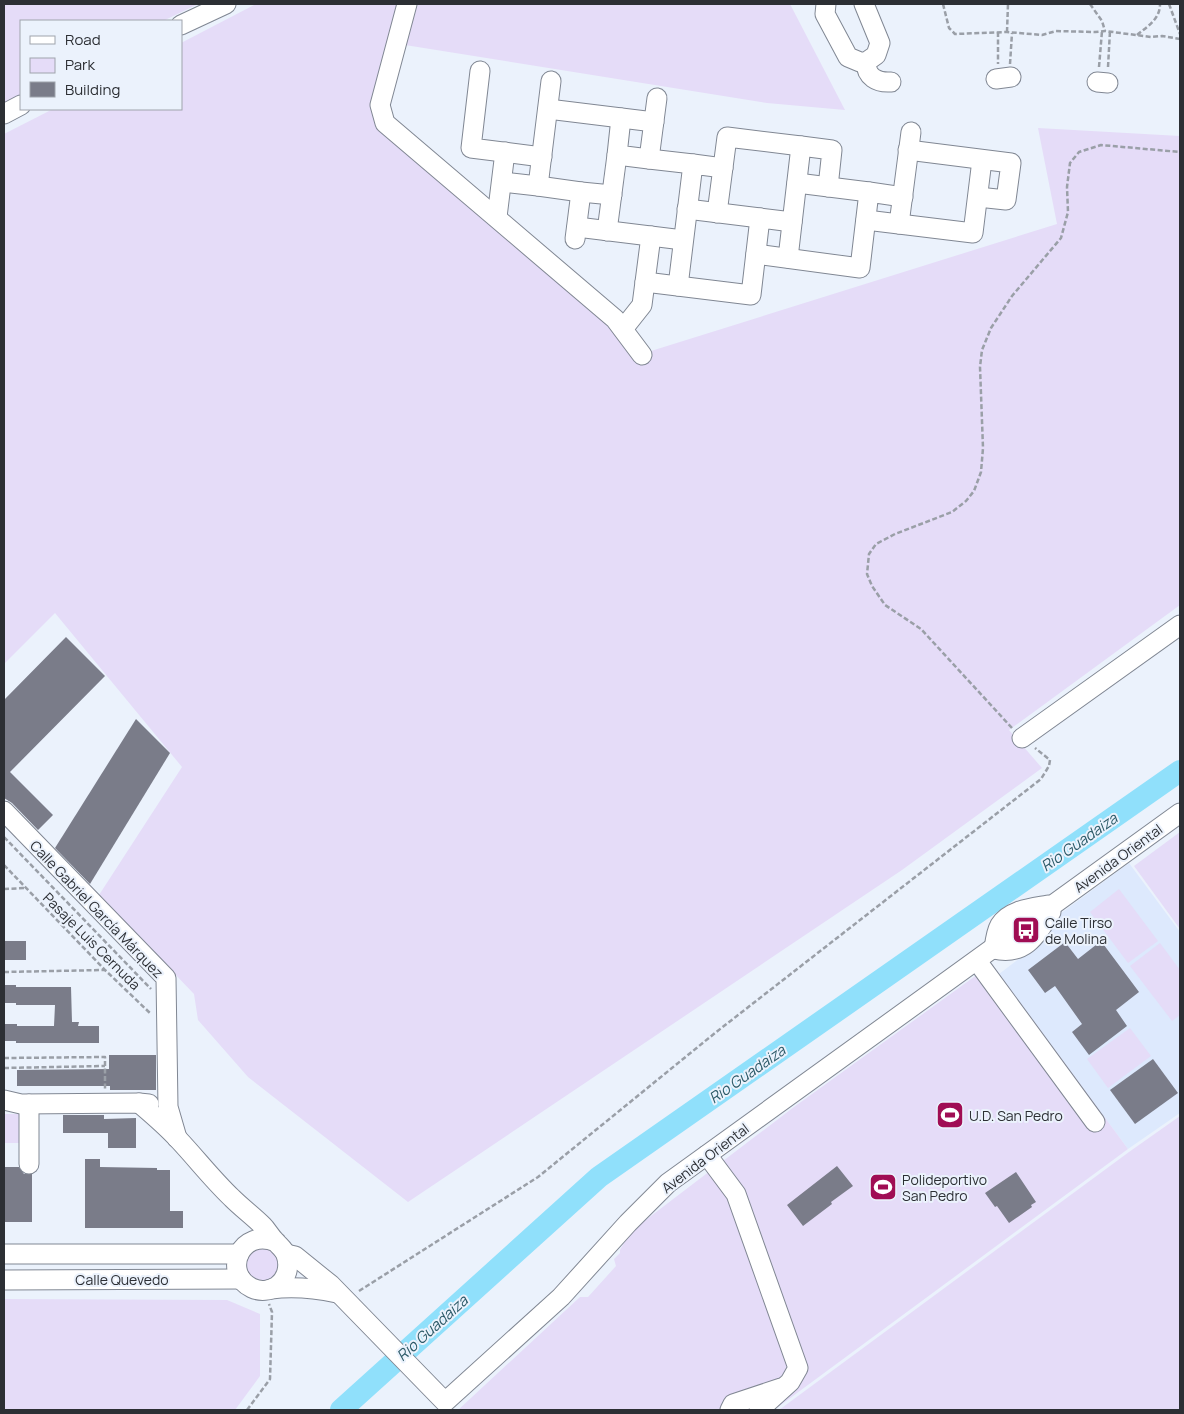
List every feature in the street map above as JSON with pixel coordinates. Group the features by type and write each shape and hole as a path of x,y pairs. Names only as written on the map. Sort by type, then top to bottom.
{"street":[{"path":"182,25 226,4"},
{"path":"407,4 380,105 385,123 615,319 642,355"},
{"path":"826,4 825,14 848,57 866,62 876,55 880,43 864,4"},
{"path":"866,62 866,67 871,77 882,83 891,82"},
{"path":"480,71 471,148 542,157"},
{"path":"538,186 551,81"},
{"path":"649,159 656,98"},
{"path":"4,114 20,106"},
{"path":"548,108 654,122"},
{"path":"607,231 621,118"},
{"path":"717,213 727,137 832,150 828,187"},
{"path":"899,224 910,141 982,160 1011,163 1006,200 978,197"},
{"path":"788,258 801,146"},
{"path":"497,218 505,152"},
{"path":"617,155 723,168"},
{"path":"866,220 973,233 982,160"},
{"path":"678,286 693,164"},
{"path":"502,182 612,195"},
{"path":"797,183 903,197"},
{"path":"581,192 576,234 607,231 683,240"},
{"path":"756,254 860,268 869,192"},
{"path":"687,209 792,222"},
{"path":"645,282 750,295 760,218"},
{"path":"622,329 642,305 651,236"},
{"path":"1022,738 1180,625"},
{"name":"Calle Gabriel García Márquez","path":"4,812 166,978 168,1107 178,1138"},
{"name":"Avenida Oriental","path":"346,1301 445,1402 561,1297 628,1222 668,1184 1180,813"},
{"path":"977,961 1094,1122"},
{"path":"4,1100 20,1104 139,1102 168,1107"},
{"path":"139,1102 178,1138 231,1198 264,1226 281,1248 288,1268 286,1275 277,1286 268,1290"},
{"path":"29,1104 29,1164"},
{"path":"707,1155 736,1194 798,1368 790,1382 759,1410"},
{"path":"231,1198 243,1219 243,1249 237,1267 241,1279 249,1287 268,1290 291,1287 313,1288 346,1301"},
{"path":"243,1249 262,1239 281,1248 296,1256 331,1284 346,1301"},
{"name":"Calle Quevedo","path":"4,1254 243,1249"},
{"name":"Calle Quevedo","path":"4,1280 241,1279"},
{"path":"730,1410 733,1404 784,1386"}],"path":[{"path":"942,4 952,32 1042,34 1056,30 1110,31 1180,39"},
{"path":"1007,32 1008,4"},
{"path":"1090,4 1102,21 1104,31 1103,77 1110,31"},
{"path":"1136,35 1155,20 1160,4"},
{"path":"1169,4 1180,34"},
{"path":"998,32 998,67 1010,64 1012,33"},
{"path":"346,1301 538,1177 715,1033 1041,779 1049,766 1050,760 1022,738 922,629 885,605 872,586 867,574 869,554 876,544 894,534 952,512 966,501 974,491 981,472 983,448 980,367 982,350 991,328 1012,296 1061,238 1068,212 1067,187 1070,163 1079,152 1101,145 1180,152"},
{"path":"4,837 166,1004"},
{"name":"Pasaje Luis Cernuda","path":"4,865 105,970 167,1029"},
{"path":"4,889 26,888"},
{"path":"4,972 105,970"},
{"path":"4,1058 105,1057 105,1103"},
{"path":"4,1068 105,1066"},
{"path":"247,1410 270,1379 272,1312 268,1290"}],"shaded area":[{"path":"1129,863 1180,932 1180,1113 1128,1149 999,974 1036,946 1056,917"}],"green space":[{"path":"4,4 198,4 165,20 20,20 20,95 4,104"},
{"path":"256,4 398,4 373,112 615,328 635,356 1057,224 1038,128 1180,136 1180,605 1009,730 1042,768 902,870 408,1202 248,1077 198,1020 194,994 99,895 182,767 55,613 4,664 4,134 51,110 182,110 182,42"},
{"path":"418,4 790,4 845,110 767,103 405,45"},
{"path":"1180,832 1180,929 1134,866"},
{"path":"1119,889 1158,941 1128,963 1090,912"},
{"path":"1160,943 1180,970 1180,1015 1172,1021 1130,966"},
{"name":"Polideportivo San Pedro","path":"992,964 1128,1149 774,1410 458,1410 580,1297 588,1297 616,1266 614,1259 620,1253 630,1232 794,1107"},
{"path":"1130,1028 1151,1056 1108,1088 1087,1059"},
{"path":"4,1114 20,1114 20,1143 4,1143"},
{"path":"1180,1116 1180,1410 779,1410 1129,1152"},
{"path":"269,1247 280,1259 278,1276 262,1284 247,1276 245,1259 252,1249"},
{"path":"4,1299 227,1300 260,1314 260,1376 235,1410 4,1410"}],"building":[{"path":"66,637 105,676 10,772 53,815 38,830 12,803 4,798 4,700"},
{"path":"136,719 170,753 90,884 55,848"},
{"path":"4,941 26,941 26,960 4,960"},
{"path":"1101,941 1139,992 1116,1010 1127,1026 1089,1055 1072,1032 1082,1024 1055,986 1045,993 1028,970 1065,942 1078,959"},
{"path":"4,985 16,985 16,987 71,987 72,1022 79,1022 78,1026 99,1026 99,1043 16,1043 16,1041 4,1041 4,1024 54,1026 55,1005 16,1005 16,1003 4,1003"},
{"path":"109,1055 156,1055 156,1090 110,1090 110,1086 17,1086 17,1070 109,1069"},
{"path":"1153,1059 1178,1093 1135,1124 1110,1090"},
{"path":"63,1115 104,1115 104,1119 136,1118 136,1148 108,1148 108,1133 63,1133"},
{"path":"85,1159 100,1159 100,1167 170,1170 170,1211 183,1211 183,1228 85,1228"},
{"path":"837,1166 853,1186 803,1226 787,1205"},
{"path":"4,1167 19,1167 24,1174 32,1174 32,1222 4,1222"},
{"path":"1016,1172 1036,1202 1009,1223 985,1193"}],"waterway":[{"name":"Rio Guadaiza","path":"341,1410 599,1177 1180,771"}],"place":[{"name":"Calle Tirso de Molina","path":"1026,930"},
{"name":"U.D. San Pedro","path":"950,1115"},
{"name":"Polideportivo San Pedro","path":"883,1187"}]}
